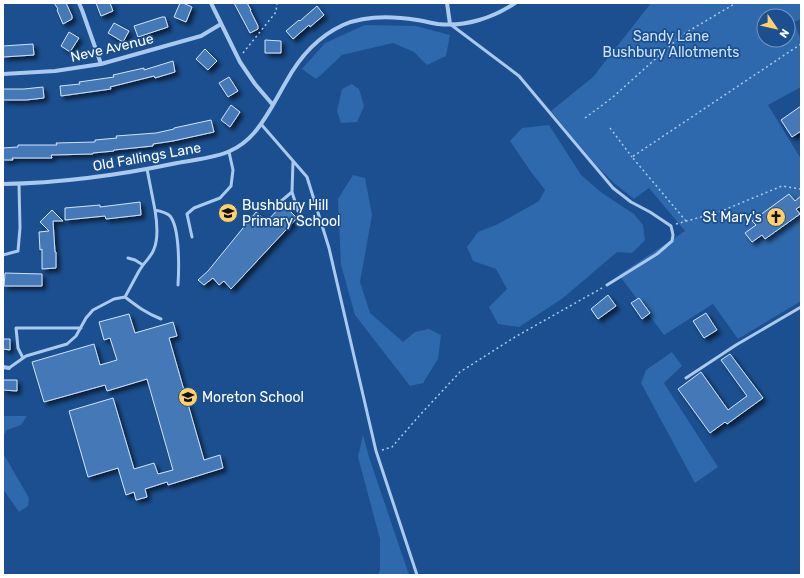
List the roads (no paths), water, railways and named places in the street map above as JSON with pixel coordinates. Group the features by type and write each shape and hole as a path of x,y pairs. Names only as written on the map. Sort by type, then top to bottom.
{"street":[{"path":"79,3 101,64"},
{"path":"211,3 238,59 255,84 273,105"},
{"path":"447,3 450,24"},
{"name":"Old Fallings Lane","path":"3,184 86,178 147,169 229,152 245,142 261,124 299,61 310,48 325,35 342,26 356,20 381,17 394,17 438,24 474,21 504,10 515,3"},
{"name":"Neve Avenue","path":"3,74 55,71 101,64 201,36 221,24"},
{"path":"3,367 9,368"}],"lane":[{"path":"450,24 519,76 613,188 631,202 650,212 671,226 673,235 672,241 657,254 607,285"},
{"path":"261,124 307,177 329,248 376,452 416,575"},
{"path":"192,237 187,214 194,208 220,198 231,186 233,170 229,152"},
{"path":"293,161 292,192 298,211"},
{"path":"125,297 139,271 154,249 156,242 157,223 147,169"},
{"path":"3,255 18,250 20,228 19,184"},
{"path":"274,207 292,192"},
{"path":"155,210 170,216 174,224 178,254 178,285"},
{"path":"128,258 143,265"},
{"path":"9,368 26,356 67,344 76,336 86,318 93,310 114,299 125,297 148,314 161,319"},
{"path":"686,378 736,345 801,308"},
{"path":"23,358 18,348 16,328 81,328"}],"place":[{"name":"Bushbury Hill Primary School","path":"228,213"},
{"name":"St Mary's","path":"776,217"},
{"name":"Moreton School","path":"188,397"}],"park label":[{"name":"Sandy Lane Bushbury Allotments","path":"671,44"}]}
